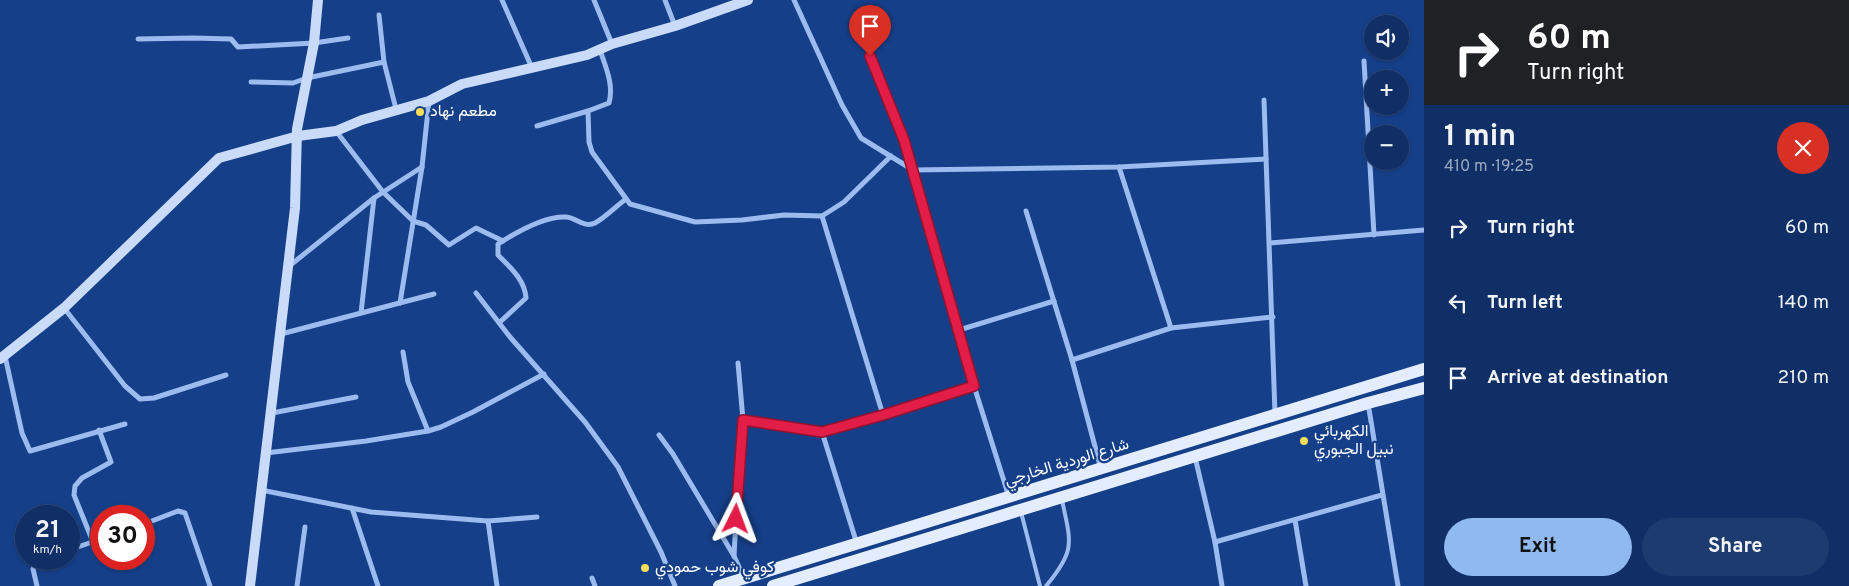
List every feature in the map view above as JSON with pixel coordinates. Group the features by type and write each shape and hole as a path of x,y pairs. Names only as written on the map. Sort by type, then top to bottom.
{"main road":[{"name":"شارع الوردية الخارجي","path":"719,586 1424,369"},
{"name":"شارع الوردية الخارجي","path":"773,586 1368,403 1424,388"},
{"path":"980,506 976,513 983,522"},
{"path":"917,526 924,531 921,541"}],"street":[{"path":"250,586 295,208 297,129 314,43 318,0"},
{"path":"502,0 532,68"},
{"path":"594,0 612,44"},
{"path":"665,0 675,26"},
{"path":"125,424 30,451 22,433 2,358 64,308 219,158 298,136 336,131 396,110 429,101 462,84 554,64 600,50 612,44 675,26 748,0"},
{"path":"794,0 842,105 861,138 913,170 1119,167 1266,159"},
{"path":"379,14 384,62 396,110"},
{"path":"857,22 904,140 974,386 1009,498"},
{"path":"138,39 231,39 238,47 314,43 348,38"},
{"path":"537,126 609,104 612,94 610,80 600,50"},
{"path":"1364,61 1374,234"},
{"path":"251,82 293,83 307,78 384,62"},
{"path":"1264,100 1276,415"},
{"path":"400,303 422,167 429,101"},
{"path":"588,111 589,142 592,152 630,204 695,222 742,220 784,215 822,216 844,202 891,156"},
{"path":"336,131 383,192 413,221 426,225 449,245 476,228 486,231 503,241"},
{"path":"288,267 374,198 422,167"},
{"path":"1119,167 1171,328"},
{"path":"361,313 374,198"},
{"path":"500,322 526,298 526,287 498,254 498,244 520,230 555,219 567,217 585,224 595,223 626,199"},
{"path":"1026,210 1072,360 1102,469"},
{"path":"822,216 883,415"},
{"path":"1270,243 1424,230"},
{"path":"476,293 500,322 510,338 585,422 618,467 661,552 675,586"},
{"path":"281,334 434,294"},
{"path":"959,330 1054,301"},
{"path":"64,308 125,386 140,399 154,398 226,375"},
{"path":"1072,360 1171,328 1273,317"},
{"path":"403,352 408,382 428,431"},
{"path":"734,556 743,420 738,363"},
{"path":"266,454 428,431 473,412 544,374"},
{"path":"743,420 822,432 974,386"},
{"path":"272,413 356,396"},
{"path":"1368,403 1398,586"},
{"path":"90,535 74,495 75,486 82,478 110,462 99,430"},
{"path":"822,432 857,544"},
{"path":"659,435 673,454 734,556 744,578"},
{"path":"1195,456 1215,542 1222,586"},
{"path":"260,490 371,512 488,521 537,517"},
{"path":"1215,542 1382,495"},
{"path":"352,508 378,586"},
{"path":"155,520 178,511 185,514 210,586"},
{"path":"1295,520 1306,586"},
{"path":"488,521 497,586"},
{"path":"297,586 306,527"},
{"path":"33,570 36,586"},
{"path":"592,578 594,586"}],"lane":[{"path":"1046,586 1058,571 1067,555 1070,541 1062,498"},
{"path":"1021,510 1040,586"}],"place":[{"name":"مطعم نهاد","path":"420,112"},
{"name":"الكهربائي نبيل الجبوري","path":"1304,441"},
{"name":"كوفي شوب حمودي","path":"645,568"}],"route":[{"path":"736,519 743,420 822,432 974,386 904,140 870,56"}]}
